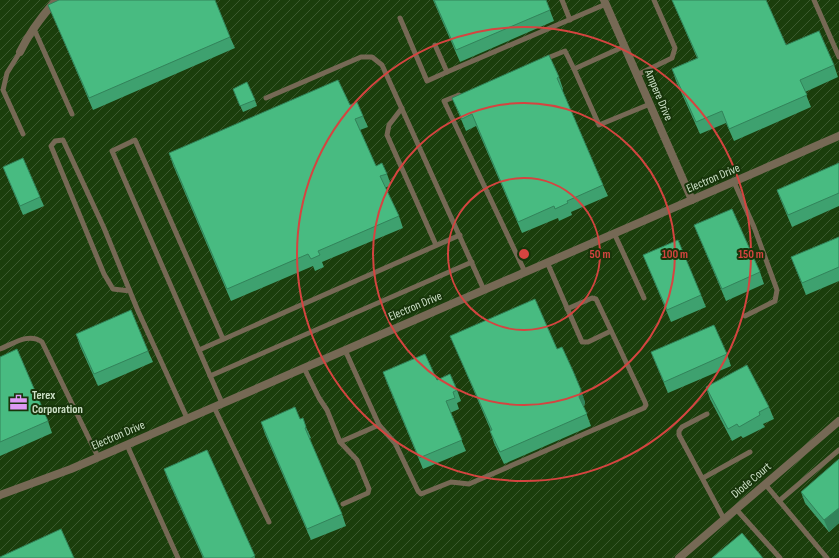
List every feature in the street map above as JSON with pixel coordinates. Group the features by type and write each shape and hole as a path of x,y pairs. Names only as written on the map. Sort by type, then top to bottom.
{"street":[{"path":"20,52 43,15 56,0"},
{"name":"Ampere Drive","path":"605,2 692,200"},
{"name":"Electron Drive","path":"0,495 71,469 839,136"},
{"name":"Diode Court","path":"679,558 839,421"}],"lane":[{"path":"562,0 570,20"},
{"path":"637,75 672,58 675,48 654,0"},
{"path":"814,0 837,46 839,58"},
{"path":"400,18 427,81 570,20 605,2"},
{"path":"34,28 72,114"},
{"path":"435,45 447,72"},
{"path":"574,69 625,46"},
{"path":"537,63 565,51 599,126 650,104"},
{"path":"20,52 7,73 2,90 23,134"},
{"path":"266,98 361,57 372,57 382,65 484,290"},
{"path":"466,92 444,101 526,272"},
{"path":"402,108 388,125 388,136 436,245"},
{"path":"130,291 113,289 104,274 51,146 55,141 63,140 104,228 130,291 187,418"},
{"path":"223,339 135,140 112,151 199,350 210,376 218,405 269,522"},
{"path":"734,182 754,227 777,290 775,301 745,316"},
{"path":"614,233 644,298"},
{"path":"199,350 460,235"},
{"path":"210,376 472,262"},
{"path":"547,262 582,342 588,342 611,331"},
{"path":"345,350 379,425 395,443 418,491 421,494 427,493 451,482 469,484 646,406 595,298 568,310"},
{"path":"0,349 28,337 37,338 42,342 98,457"},
{"path":"304,368 319,398 327,410 340,442 357,460 369,489 368,493 343,504"},
{"path":"707,414 682,427 679,431 679,435 724,519"},
{"path":"340,442 379,425"},
{"path":"126,445 178,558"},
{"path":"779,501 839,450"},
{"path":"703,478 750,452"},
{"path":"765,484 827,558"},
{"path":"736,509 780,558"}],"shaded area":[{"path":"0,0 839,0 839,558 0,558"}],"building":[{"path":"59,0 215,0 230,37 89,98 48,5"},
{"path":"434,0 546,0 550,10 456,50"},
{"path":"672,0 766,0 786,45 819,31 834,65 800,80 807,95 729,129 722,111 696,122 672,69 698,58"},
{"path":"549,55 559,77 557,78 603,185 567,201 568,203 555,209 554,206 518,222 472,114 462,119 452,98"},
{"path":"338,80 350,105 357,102 363,116 355,119 376,166 382,163 387,174 380,176 399,216 318,251 320,255 311,259 308,254 227,289 169,153"},
{"path":"247,82 255,100 240,106 233,89"},
{"path":"23,158 40,197 20,206 3,167"},
{"path":"839,163 839,193 788,215 777,190"},
{"path":"732,209 760,272 722,289 694,225"},
{"path":"839,237 839,267 802,283 791,257"},
{"path":"678,240 701,295 667,310 643,255"},
{"path":"535,299 557,349 562,347 573,371 581,390 579,397 587,414 500,452 490,431 492,430 450,336"},
{"path":"131,310 148,351 94,374 76,334"},
{"path":"714,325 727,354 664,382 651,352"},
{"name":"Terex Corporation","path":"17,349 48,421 0,442 0,357"},
{"path":"425,354 437,380 450,374 457,390 453,392 455,398 446,401 462,440 419,458 383,372"},
{"path":"747,365 769,407 759,412 760,415 739,427 737,424 728,429 706,387"},
{"path":"295,407 300,419 303,418 305,428 342,514 307,529 261,422"},
{"path":"207,450 255,556 251,558 204,558 164,469"},
{"path":"839,459 839,508 824,520 801,492"},
{"path":"61,529 74,558 0,558 0,557"},
{"path":"742,533 763,558 712,558"}],"place":[{"name":"Terex Corporation","path":"19,402"}]}
